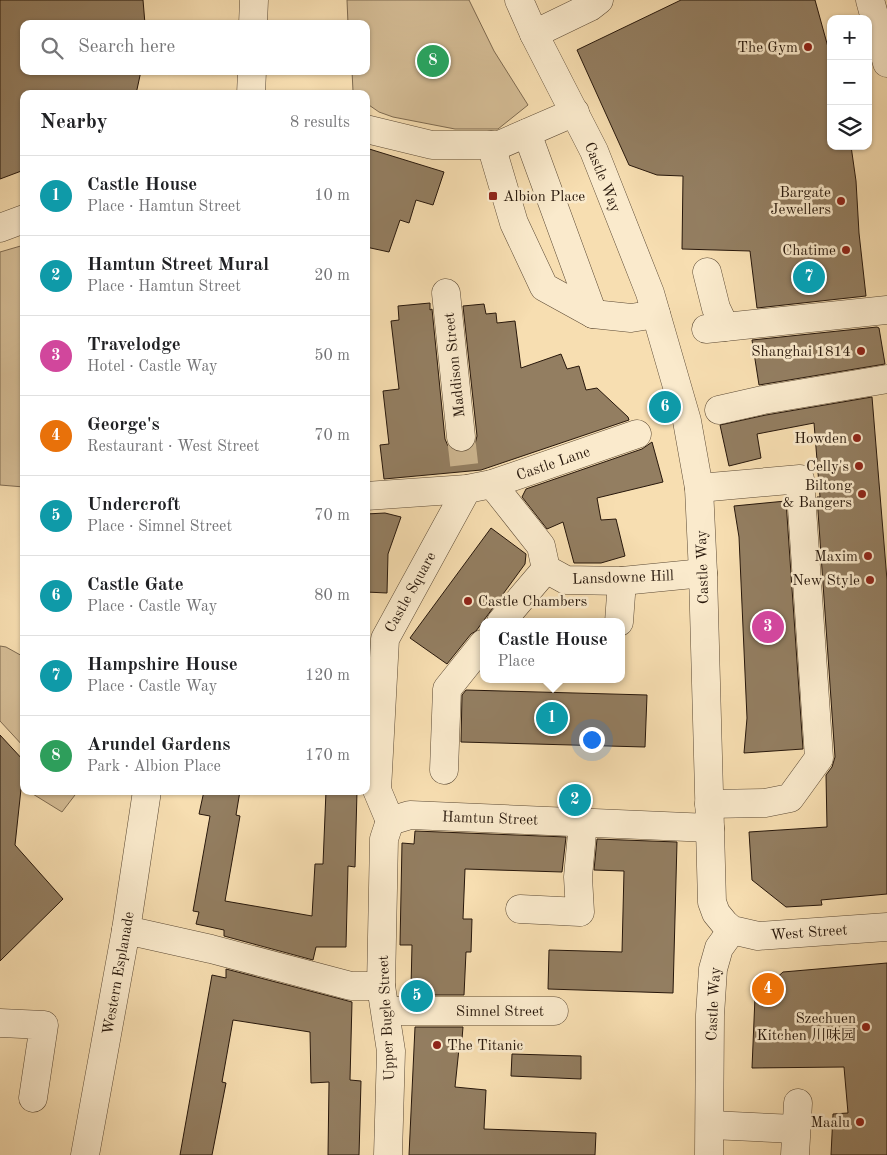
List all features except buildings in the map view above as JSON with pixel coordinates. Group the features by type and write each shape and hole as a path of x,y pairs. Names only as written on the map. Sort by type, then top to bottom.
{"street":[{"path":"253,20 254,0"},
{"name":"Castle Way","path":"519,0 534,34 594,151 650,293 687,421 699,488 712,902 716,914 732,930 719,948 713,969 710,1015 711,1125 709,1155"},
{"path":"534,34 590,7 599,0"},
{"path":"870,0 887,63"},
{"path":"251,90 252,75"},
{"path":"370,130 432,145 499,145 575,112"},
{"path":"527,133 593,314"},
{"path":"490,145 514,223 544,287 593,314 631,318 656,314"},
{"path":"0,228 20,220"},
{"path":"707,272 716,308 715,328 887,310"},
{"name":"Maddison Street","path":"446,294 461,437"},
{"path":"719,410 763,400 887,379"},
{"name":"Castle Lane","path":"370,495 475,482 637,434"},
{"name":"Hamtun Street","path":"390,821 410,815 583,822 710,816 790,798 819,758 800,479 699,488"},
{"path":"475,482 542,546 546,569 504,618"},
{"name":"Castle Square","path":"390,821 377,790 384,639 475,482"},
{"name":"Lansdowne Hill","path":"546,569 566,580 622,581 703,573"},
{"path":"620,618 622,581"},
{"path":"444,770 447,689 480,648"},
{"name":"Western Esplanade","path":"85,1155 126,930 146,795"},
{"name":"Upper Bugle Street","path":"388,1155 391,1051 384,998 384,839 390,821"},
{"path":"520,909 580,912 578,877 583,822"},
{"name":"West Street","path":"732,930 758,936 887,927"},
{"name":"Simnel Street","path":"126,930 211,949 351,986 384,998 554,1011"},
{"path":"0,1023 44,1025 33,1098"},
{"path":"711,1125 797,1129"}],"shaded area":[{"path":"347,0 469,0 494,51 528,105 498,129 455,129 393,117 379,112 370,106 370,90 353,90 352,75 370,75 370,20 348,20"},
{"path":"20,246 20,487 0,485 0,252"},
{"path":"0,646 20,655 20,743 0,721"},
{"path":"34,795 75,795 62,812"}],"tunnel":[{"path":"461,437 465,472"}],"place":[{"name":"The Gym","path":"808,47"},
{"name":"Arundel Gardens","path":"433,61"},
{"name":"Albion Place","path":"493,196"},
{"name":"Bargate Jewellers","path":"841,201"},
{"name":"Chatime","path":"846,250"},
{"name":"Hampshire House","path":"809,277"},
{"name":"Shanghai 1814","path":"861,351"},
{"name":"Castle Gate","path":"665,407"},
{"name":"Howden","path":"857,438"},
{"name":"Celly's","path":"859,466"},
{"name":"Biltong & Bangers","path":"862,494"},
{"name":"Maxim","path":"868,556"},
{"name":"New Style","path":"870,580"},
{"name":"Castle Chambers","path":"468,601"},
{"name":"Travelodge","path":"768,627"},
{"name":"Castle House","path":"552,718"},
{"name":"Hamtun Street Mural","path":"575,800"},
{"name":"George's","path":"768,989"},
{"name":"Undercroft","path":"417,996"},
{"name":"Szechuen Kitchen 川味园","path":"866,1027"},
{"name":"The Titanic","path":"437,1045"},
{"name":"Maalu","path":"860,1122"}]}
